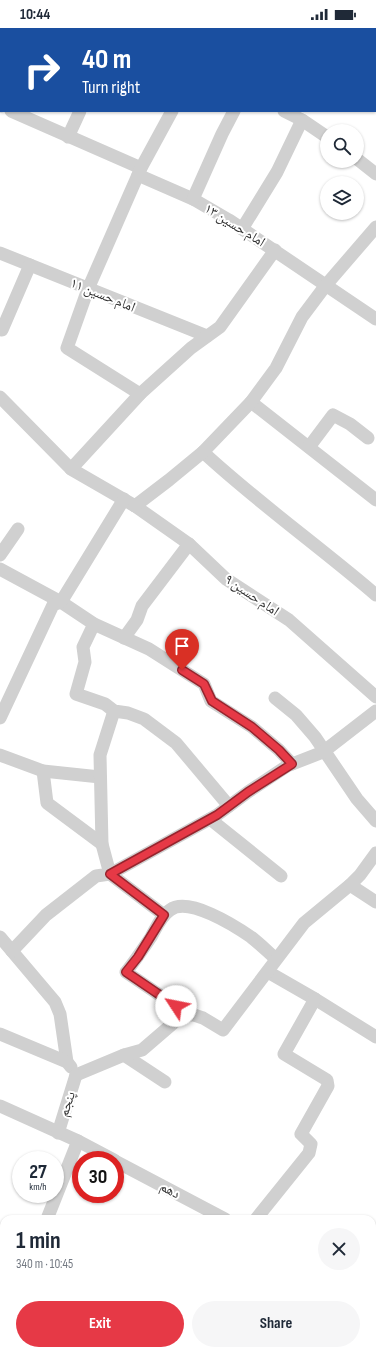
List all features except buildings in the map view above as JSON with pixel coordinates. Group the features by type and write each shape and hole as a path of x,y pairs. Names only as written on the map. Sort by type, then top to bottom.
{"street":[{"name":"امام حسین ۱۳","path":"13,112 68,137 193,199 242,228 376,319"},
{"path":"68,137 80,112"},
{"path":"140,394 68,348 88,288 139,172 171,112"},
{"path":"193,199 233,112"},
{"path":"286,112 302,120 320,132"},
{"path":"242,228 277,172 302,120"},
{"path":"364,165 376,174"},
{"path":"0,718 53,605 61,602 130,502 169,480 203,452 251,402 276,368 302,317 326,285 375,231"},
{"path":"72,469 140,394 191,348 220,327 274,250"},
{"name":"امام حسین ۱۱","path":"0,253 207,336"},
{"path":"2,330 30,265"},
{"name":"امام حسین ۹","path":"0,397 61,460 72,469 130,502 189,544 226,579 289,620 376,697"},
{"path":"251,402 376,500"},
{"path":"309,447 333,415 350,424 368,438"},
{"path":"203,452 261,503 312,542 376,595"},
{"path":"0,555 18,529"},
{"path":"124,638 137,620 142,606 189,544"},
{"path":"0,569 61,602 94,624 149,649 204,684 212,701 252,727 279,750 292,764"},
{"path":"94,624 83,647 85,662 76,694 105,704 114,711 128,713 144,719 176,744 229,806"},
{"path":"275,698 296,715 315,737 357,800 376,821"},
{"path":"114,711 100,755 102,844 110,874 164,915"},
{"path":"12,951 46,915 96,876 110,874 210,819 248,792 292,764 324,752 376,711"},
{"path":"0,756 43,771 100,777"},
{"path":"43,771 46,803 102,844"},
{"path":"210,819 281,876"},
{"path":"0,937 55,1002 60,1014 67,1062 76,1075 124,1055 142,1050 178,1019 186,1015 194,1015 203,1018 223,1030 304,924 350,885 360,875 376,853"},
{"path":"350,885 376,902"},
{"path":"176,1006 126,972 138,957 164,915 171,909 178,906 191,906 206,912 232,925 251,937 276,959"},
{"path":"268,972 376,1037"},
{"path":"259,1215 309,1153 311,1144 301,1134 328,1086 327,1080 284,1054 315,999"},
{"path":"0,1034 67,1062"},
{"path":"124,1055 165,1082"},
{"name":"پنجم","path":"58,1133 76,1075"},
{"name":"دهم","path":"0,1106 97,1151"},
{"path":"49,1215 78,1141"},
{"name":"دهم","path":"124,1165 217,1215"}],"route":[{"path":"176,1006 126,972 138,957 164,915 110,874 217,815 248,792 292,764 279,750 252,727 212,701 204,684 182,670"}]}
